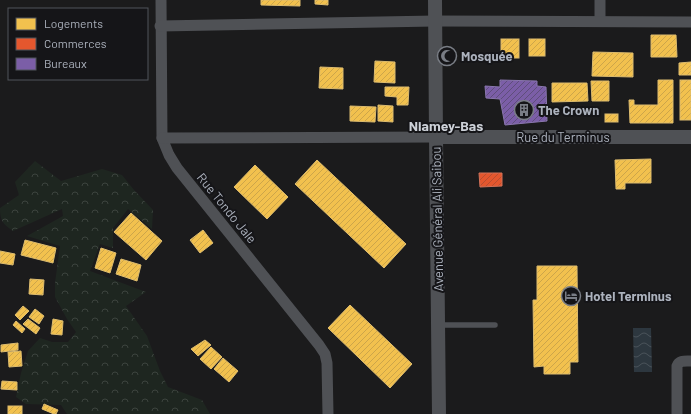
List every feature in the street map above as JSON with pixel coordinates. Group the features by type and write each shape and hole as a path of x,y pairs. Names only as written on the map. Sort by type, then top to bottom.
{"street":[{"name":"Rue Tondo Jale","path":"161,0 162,138 169,155 177,168 325,354 327,363 328,414"},
{"name":"Avenue Général Ali Saibou","path":"436,0 439,414"},
{"path":"600,0 600,22"},
{"path":"160,26 435,21 691,22"},
{"path":"162,138 436,137"},
{"name":"Rue du Terminus","path":"436,137 691,137"},
{"path":"677,414 677,366 678,364 686,361"}],"lane":[{"path":"438,325 495,325"}],"green space":[{"path":"35,161 61,181 102,169 122,175 153,210 152,229 128,209 113,228 113,248 100,244 90,271 146,292 126,306 147,336 160,371 168,387 202,400 210,414 67,414 61,405 26,404 16,397 21,373 28,351 40,338 52,342 68,342 76,332 55,297 55,283 60,246 27,236 63,216 62,209 13,231 4,224 1,219 0,208 19,195 15,182"}],"water":[{"path":"633,328 651,328 652,372 634,372"}],"building: Logements":[{"path":"261,0 300,0 300,6 261,5"},
{"path":"315,0 328,0 328,5 315,4"},
{"path":"651,35 676,35 677,57 651,57"},
{"path":"501,39 519,39 519,58 501,58"},
{"path":"529,39 545,39 545,56 529,56"},
{"path":"593,52 633,53 633,77 592,76"},
{"path":"375,61 395,62 395,83 374,82"},
{"path":"691,62 691,75 679,75 679,63"},
{"path":"320,67 343,68 343,89 319,88"},
{"path":"658,80 673,80 673,123 630,123 629,100 634,100 634,105 658,105"},
{"path":"680,80 691,80 691,120 680,120"},
{"path":"591,81 609,81 609,101 592,101"},
{"path":"552,83 587,83 588,101 552,102"},
{"path":"385,87 409,87 408,105 397,105 397,97 385,96"},
{"path":"378,105 393,106 393,122 378,121"},
{"path":"350,106 376,107 375,122 350,121"},
{"path":"605,114 618,114 618,122 605,122"},
{"path":"651,159 651,183 625,183 625,189 616,189 615,160"},
{"path":"317,160 406,244 384,268 295,184"},
{"path":"255,165 288,197 267,219 234,187"},
{"path":"131,213 162,241 146,260 114,232"},
{"path":"203,230 213,243 200,253 190,240"},
{"path":"25,240 56,248 53,263 21,255"},
{"path":"101,248 116,253 110,273 95,268"},
{"path":"0,251 15,254 13,265 0,263"},
{"path":"121,259 141,265 137,281 116,274"},
{"path":"537,266 577,266 578,362 570,362 570,374 544,374 544,366 534,367 533,300 537,300"},
{"path":"30,279 44,280 43,295 29,294"},
{"path":"350,305 412,364 390,388 328,328"},
{"path":"23,306 29,311 20,320 15,315"},
{"path":"35,309 44,316 39,324 29,317"},
{"path":"28,319 40,328 36,334 23,324"},
{"path":"53,319 63,321 62,335 51,334"},
{"path":"16,321 25,329 22,333 13,325"},
{"path":"205,340 211,345 198,356 191,349"},
{"path":"18,343 18,350 1,352 1,345"},
{"path":"211,347 222,357 211,369 200,359"},
{"path":"21,351 22,366 9,367 8,352"},
{"path":"223,358 238,371 229,382 214,369"},
{"path":"2,381 17,382 17,390 1,389"},
{"path":"44,404 58,410 56,414 42,409"},
{"path":"8,406 22,406 22,414 8,414"}],"building: Commerces":[{"path":"479,173 502,173 502,186 480,187"}],"building: Bureaux":[{"name":"The Crown","path":"500,80 537,81 537,86 546,87 547,121 505,125 500,99 486,98 485,86 500,87"}],"place":[{"name":"Mosquée","path":"447,56"},
{"name":"The Crown","path":"524,110"},
{"name":"Hotel Terminus","path":"571,296"}],"district":[{"name":"Niamey-Bas","path":"446,126"}]}
